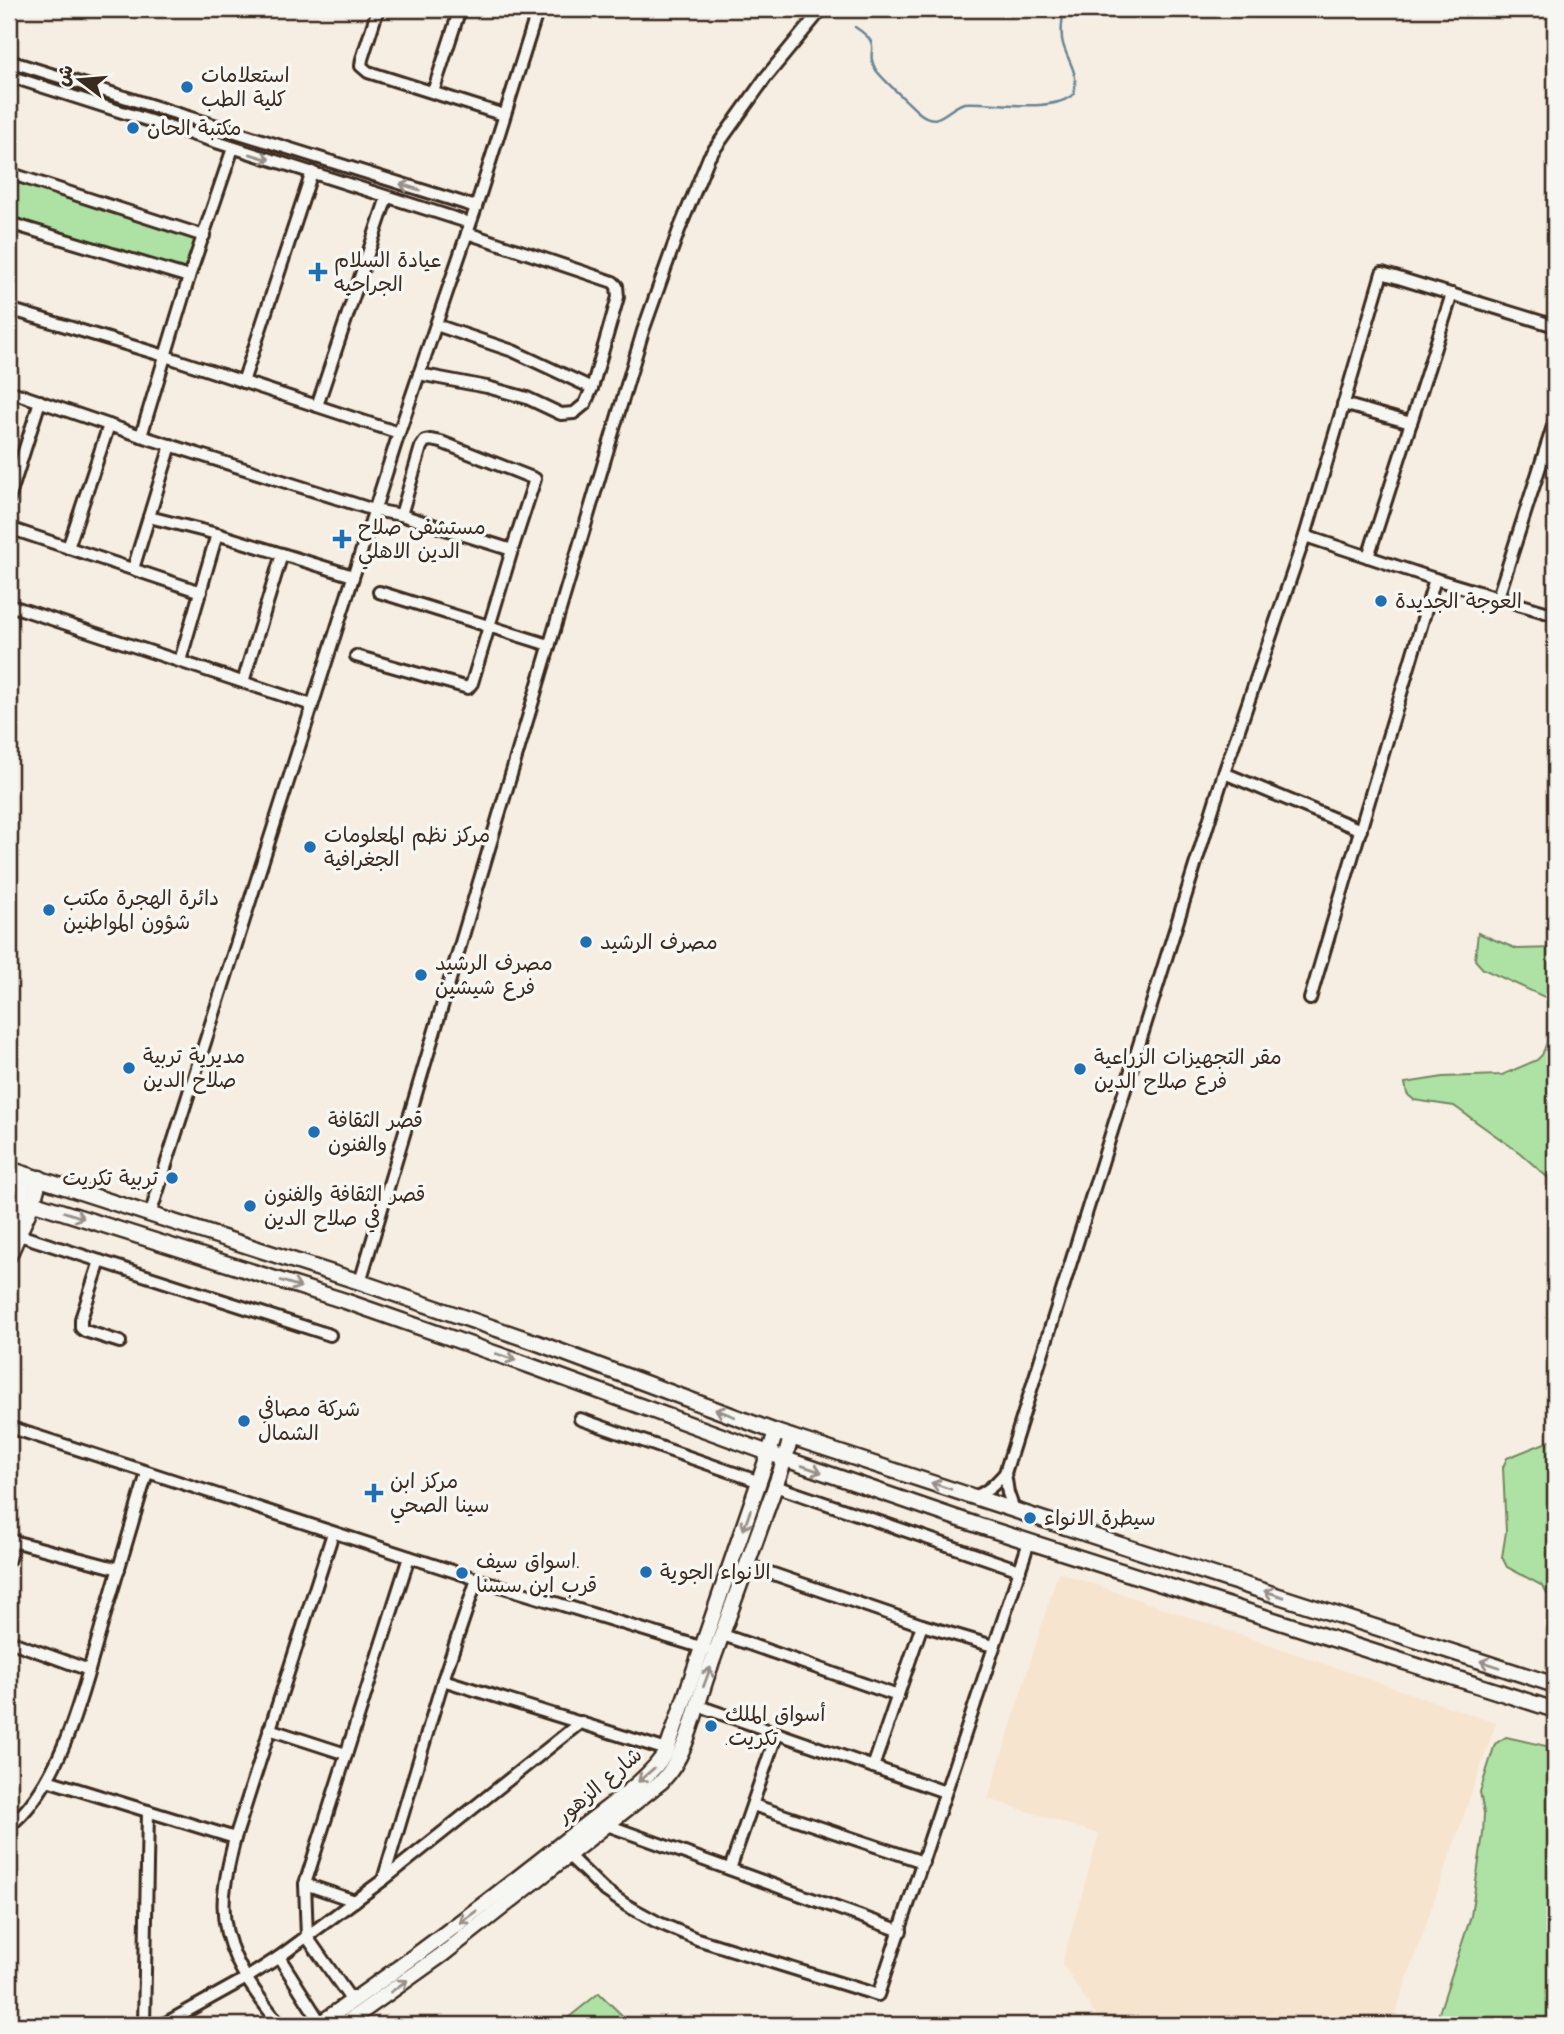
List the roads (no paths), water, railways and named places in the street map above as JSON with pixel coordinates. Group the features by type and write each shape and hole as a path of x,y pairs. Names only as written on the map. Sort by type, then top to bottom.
{"main road":[{"path":"9,1169 360,1282 535,1342 776,1432 1555,1685"},
{"path":"9,1223 33,1177"},
{"path":"9,1256 19,1235 21,1199"},
{"path":"21,1199 345,1301 785,1459 1029,1542 1555,1710"},
{"name":"شارع الزهور","path":"344,2025 443,1954 569,1856 673,1770 680,1757 696,1705 709,1649 776,1432"},
{"name":"شارع الزهور","path":"320,2025 484,1905 651,1771 661,1760 709,1649 723,1635 792,1437"},
{"path":"1135,1575 1139,1551"}],"street":[{"path":"378,9 361,66 368,72 504,115"},
{"path":"433,92 460,9"},
{"path":"150,1215 374,510 476,208 538,9"},
{"path":"360,1282 643,331 679,230 709,157 766,77 822,9"},
{"path":"9,61 476,208"},
{"path":"9,76 387,197 613,282 617,286 618,297 592,388 585,404 575,412 561,414 527,398 419,374"},
{"path":"116,110 121,96"},
{"path":"141,436 189,277 233,148"},
{"path":"243,382 312,172"},
{"path":"9,173 204,236"},
{"path":"317,406 387,197"},
{"path":"9,223 189,277"},
{"path":"1014,1510 1005,1473 1224,773 1305,537 1382,273 1555,326"},
{"path":"1368,557 1452,293"},
{"path":"9,309 165,356 399,433"},
{"path":"436,325 513,351 592,388"},
{"path":"9,391 374,510 401,515 512,550"},
{"path":"9,499 14,467 40,401"},
{"path":"1343,404 1411,423"},
{"path":"1498,597 1555,420"},
{"path":"68,548 109,425"},
{"path":"356,656 468,688 472,683 535,479 431,440 421,447 401,515"},
{"path":"133,569 171,445"},
{"path":"149,517 218,534 353,576"},
{"path":"9,528 201,592"},
{"path":"180,662 218,534"},
{"path":"1305,537 1555,615"},
{"path":"243,682 282,554"},
{"path":"1310,999 1435,579"},
{"path":"379,592 549,645"},
{"path":"9,605 312,705"},
{"path":"1224,773 1361,830"},
{"path":"19,1235 330,1335"},
{"path":"100,1261 80,1319 80,1328 120,1342"},
{"path":"580,1419 760,1482"},
{"path":"9,1427 477,1579 709,1649"},
{"path":"9,1826 26,1811 47,1780 67,1737 147,1473"},
{"path":"973,1497 982,1495 1005,1473"},
{"path":"775,1486 1020,1570"},
{"path":"280,2025 246,1979 231,1949 224,1920 224,1889 234,1838 333,1532"},
{"path":"9,1559 11,1541 119,1569"},
{"path":"569,1856 603,1889 626,1905 697,1940 878,1995 1029,1542"},
{"path":"352,2001 307,1937 305,1884 409,1557"},
{"path":"747,1565 922,1625 993,1646"},
{"path":"383,1880 443,1680 477,1579"},
{"path":"873,1767 922,1625"},
{"path":"723,1635 898,1696"},
{"path":"9,1641 89,1670"},
{"path":"443,1680 667,1750"},
{"path":"696,1705 945,1792"},
{"path":"162,2025 246,1979 307,1937 581,1722"},
{"path":"269,1729 346,1754"},
{"path":"730,1869 777,1733"},
{"path":"47,1780 234,1838"},
{"path":"753,1805 923,1862"},
{"path":"144,2025 148,1811"},
{"path":"607,1825 901,1931"},
{"path":"305,1884 355,1901"},
{"path":"279,1957 320,2025"}],"waterway":[{"path":"855,27 870,39 873,63 879,74 917,111 931,119 964,103 1052,104 1074,94 1074,74 1062,40 1064,9"}],"place":[{"name":"استعلامات كلية الطب","path":"187,87"},
{"name":"مكتبة الحان","path":"133,128"},
{"name":"عيادة السلام الجراحيه","path":"318,272"},
{"name":"مستشفى صلاح الدين الاهلي","path":"342,539"},
{"name":"العوجة الجديدة","path":"1381,601"},
{"name":"مركز نظم المعلومات الجغرافية","path":"310,847"},
{"name":"دائرة الهجرة مكتب شؤون المواطنين","path":"49,910"},
{"name":"مصرف الرشيد","path":"586,942"},
{"name":"مصرف الرشيد فرع شيشين","path":"421,975"},
{"name":"مديرية تربية صلاح الدين","path":"129,1068"},
{"name":"مقر التجهيزات الزراعية فرع صلاح الدين","path":"1080,1069"},
{"name":"قصر الثقافة والفنون","path":"314,1132"},
{"name":"تربية تكريت","path":"172,1178"},
{"name":"قصر الثقافة والفنون في صلاح الدين","path":"250,1206"},
{"name":"شركة مصافي الشمال","path":"244,1421"},
{"name":"مركز ابن سينا الصحي","path":"374,1493"},
{"name":"سيطرة الانواء","path":"1030,1518"},
{"name":"الانواء الجوية","path":"646,1572"},
{"name":"اسواق سيف. قرب ابن سسنا","path":"462,1573"},
{"name":"أسواق الملك .تكريت","path":"711,1726"}]}
